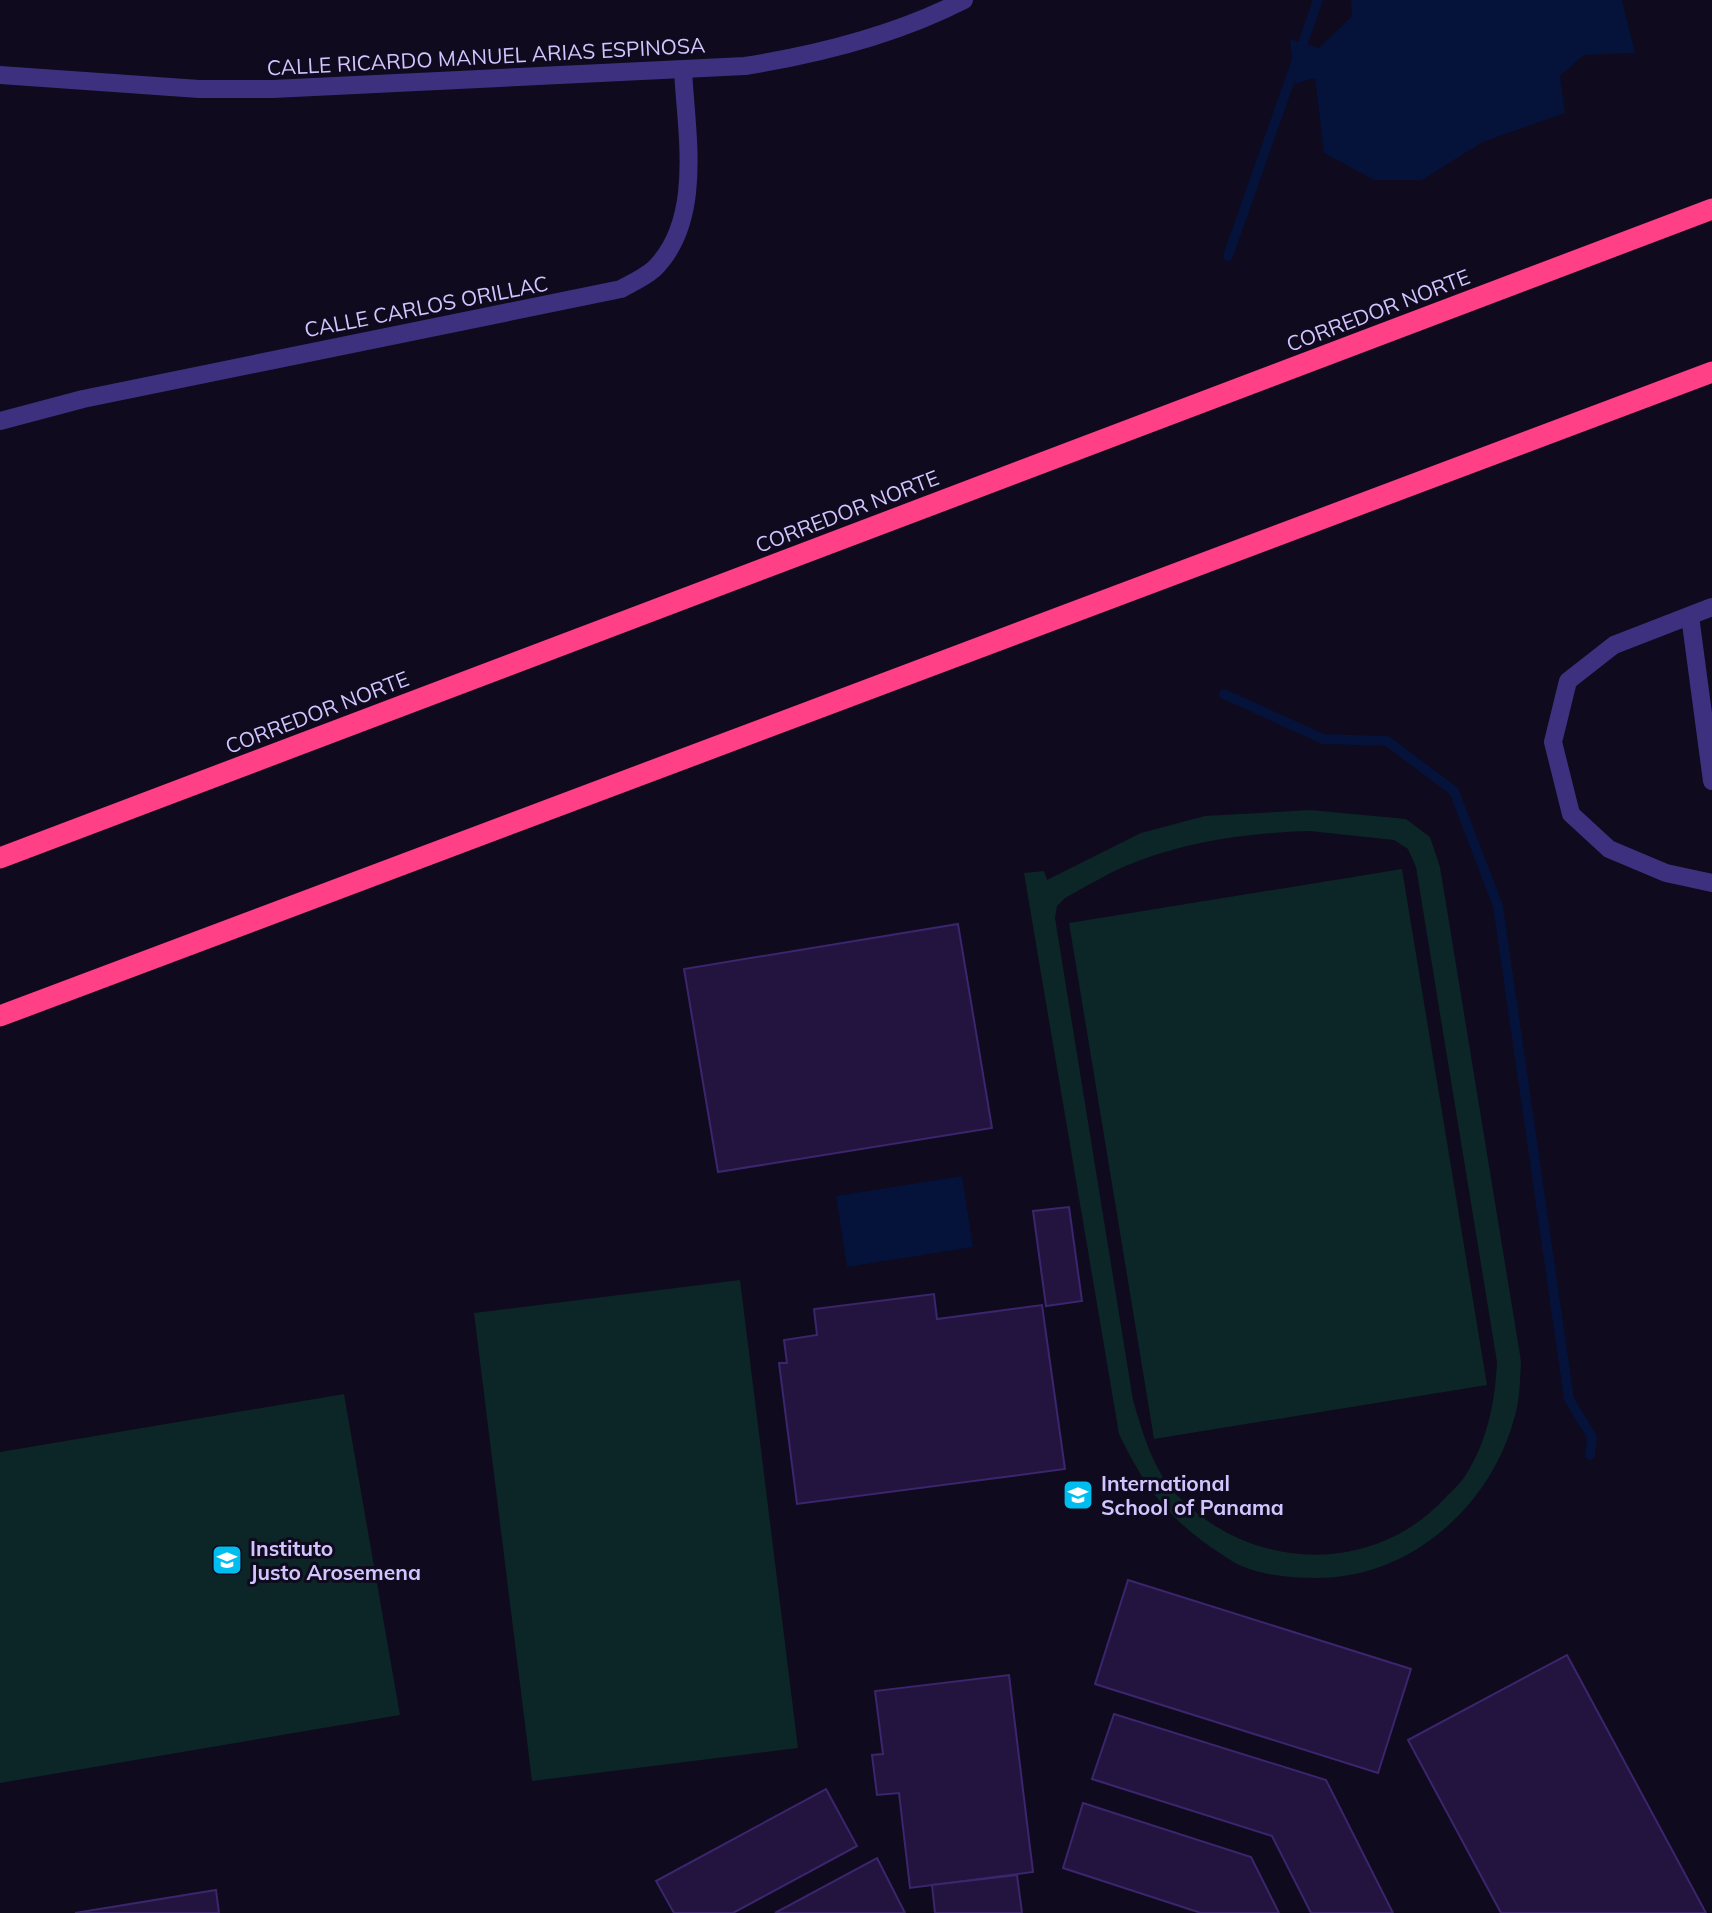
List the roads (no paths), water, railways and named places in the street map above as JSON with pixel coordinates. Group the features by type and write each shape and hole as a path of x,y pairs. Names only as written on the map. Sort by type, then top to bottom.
{"highway":[{"name":"CORREDOR NORTE","path":"0,858 1712,209"},
{"path":"0,1016 1712,372"}],"street":[{"name":"CALLE RICARDO MANUEL ARIAS ESPINOSA","path":"0,75 199,89 272,89 745,66 809,55 880,34 964,0"},
{"name":"CALLE CARLOS ORILLAC","path":"0,421 83,399 621,289 652,271 667,253 685,208 683,70"},
{"path":"1712,607 1614,645 1568,681 1553,741 1571,814 1609,849 1666,873 1712,883"},
{"path":"1690,616 1712,781"}],"water":[{"path":"1351,0 1622,0 1635,53 1584,55 1560,76 1565,113 1483,142 1422,180 1374,180 1324,153 1315,78 1295,84 1290,39 1319,48 1352,16"},
{"path":"962,1176 973,1247 847,1267 836,1196"}],"waterway":[{"path":"1228,256 1318,0"},
{"path":"1224,694 1323,739 1387,741 1454,791 1498,906 1569,1399 1592,1437 1590,1455"}],"place":[{"name":"International School of Panama","path":"1078,1495"},
{"name":"Instituto Justo Arosemena","path":"227,1560"}]}
